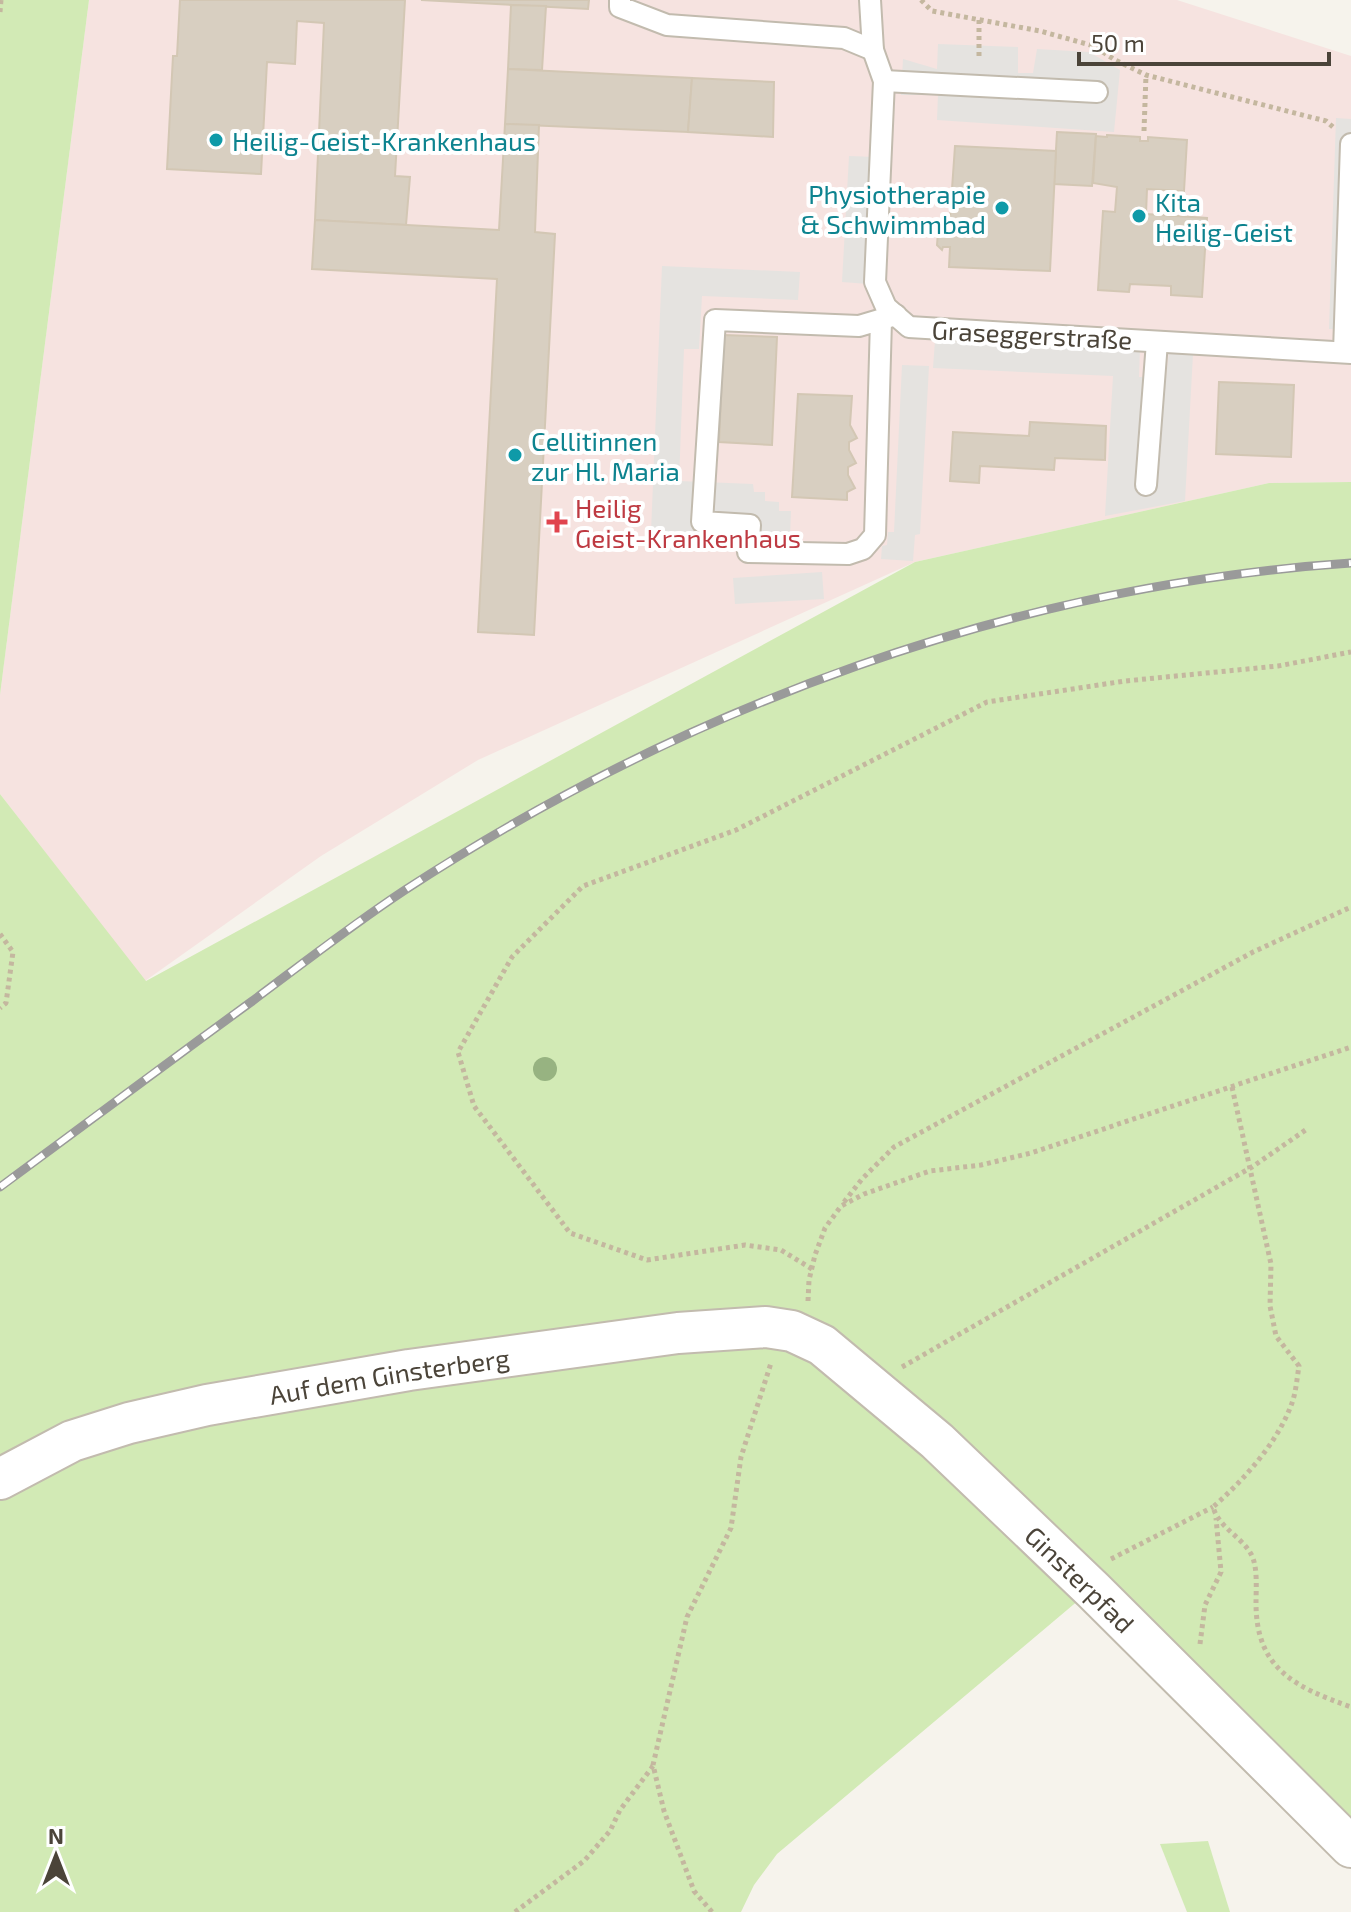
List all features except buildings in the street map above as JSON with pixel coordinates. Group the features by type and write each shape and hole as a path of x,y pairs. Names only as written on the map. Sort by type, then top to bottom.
{"street":[{"name":"Auf dem Ginsterberg","path":"0,1479 72,1441 129,1423 207,1405 409,1370 678,1333 766,1327 792,1331"},
{"name":"Ginsterpfad","path":"792,1331 822,1345 937,1441 1084,1581 1351,1847"}],"lane":[{"path":"620,0 620,7 667,25 844,38 873,50"},
{"name":"Graseggerstraße","path":"870,0 873,50 884,81 875,282 888,317 909,327 1348,353"},
{"path":"884,81 1097,92"},
{"path":"1345,137 1348,353"},
{"path":"888,317 875,535 863,549 848,554 748,552 750,525 702,522 715,320 859,326 888,317"},
{"path":"1146,485 1157,342"}],"path":[{"path":"0,12 1,0"},
{"path":"921,0 932,11 1040,31 1094,46 1146,75 1326,121 1345,137"},
{"path":"979,20 979,86"},
{"path":"1144,131 1146,75"},
{"path":"812,1269 781,1250 745,1245 647,1260 570,1233 474,1106 458,1052 512,957 583,886 736,830 987,702 1125,681 1278,666 1351,652"},
{"path":"515,1912 584,1861 610,1831 620,1810 653,1765 687,1617 731,1528 745,1446 773,1355 806,1312 809,1280 825,1228 862,1179 894,1147 1253,952 1351,907"},
{"path":"0,934 13,952 6,1003 0,1008"},
{"path":"841,1206 864,1194 930,1171 981,1165 1031,1153 1351,1047"},
{"path":"1084,1581 1111,1559 1213,1507 1229,1493 1274,1437 1292,1402 1299,1366 1276,1336 1270,1306 1271,1264 1232,1087"},
{"path":"869,1385 1252,1167 1307,1129"},
{"path":"1196,1693 1205,1605 1221,1572 1213,1507"},
{"path":"1216,1517 1252,1556 1256,1625 1266,1656 1299,1686 1351,1707"},
{"path":"653,1765 664,1811 694,1891 712,1912"}],"shaded area":[{"name":"Heilig Geist-Krankenhaus","path":"89,0 1177,0 1351,56 1351,482 1269,483 915,562 478,760 321,856 145,981 0,794 0,695"},
{"path":"938,44 1018,47 1018,73 1033,73 1037,49 1089,52 1120,70 1114,132 937,120 938,95 901,95 903,59 937,69"},
{"path":"1336,118 1351,119 1351,330 1329,329"},
{"path":"849,156 875,157 868,284 842,282"},
{"path":"662,266 800,272 798,300 702,296 699,349 684,349 679,481 753,484 754,492 765,492 765,501 779,502 779,511 791,511 790,538 651,532"},
{"path":"935,341 1140,349 1139,377 1166,377 1169,352 1193,354 1185,501 1105,516 1113,376 933,368"},
{"path":"902,365 929,366 920,534 915,535 913,561 881,559 888,532 894,532"},
{"path":"822,572 824,599 735,604 733,578"}],"green space":[{"path":"0,0 89,0 0,695"},
{"path":"1351,482 1351,1833 828,1332 409,1377 799,1342 1086,1594 777,1854 754,1885 741,1912 0,1912 0,794 146,981 915,562 1269,483"},
{"path":"1208,1841 1230,1912 1187,1912 1160,1844"}],"railway":[{"path":"0,1187 385,903 513,824 624,764 739,711 857,666 978,628 1101,598 1225,576 1351,563"}],"place":[{"name":"Heilig-Geist-Krankenhaus","path":"216,140"},
{"name":"Physiotherapie & Schwimmbad","path":"1002,208"},
{"name":"Kita Heilig-Geist","path":"1139,216"},
{"name":"Cellitinnen zur Hl. Maria","path":"515,455"},
{"name":"Heilig Geist-Krankenhaus","path":"557,522"}]}
